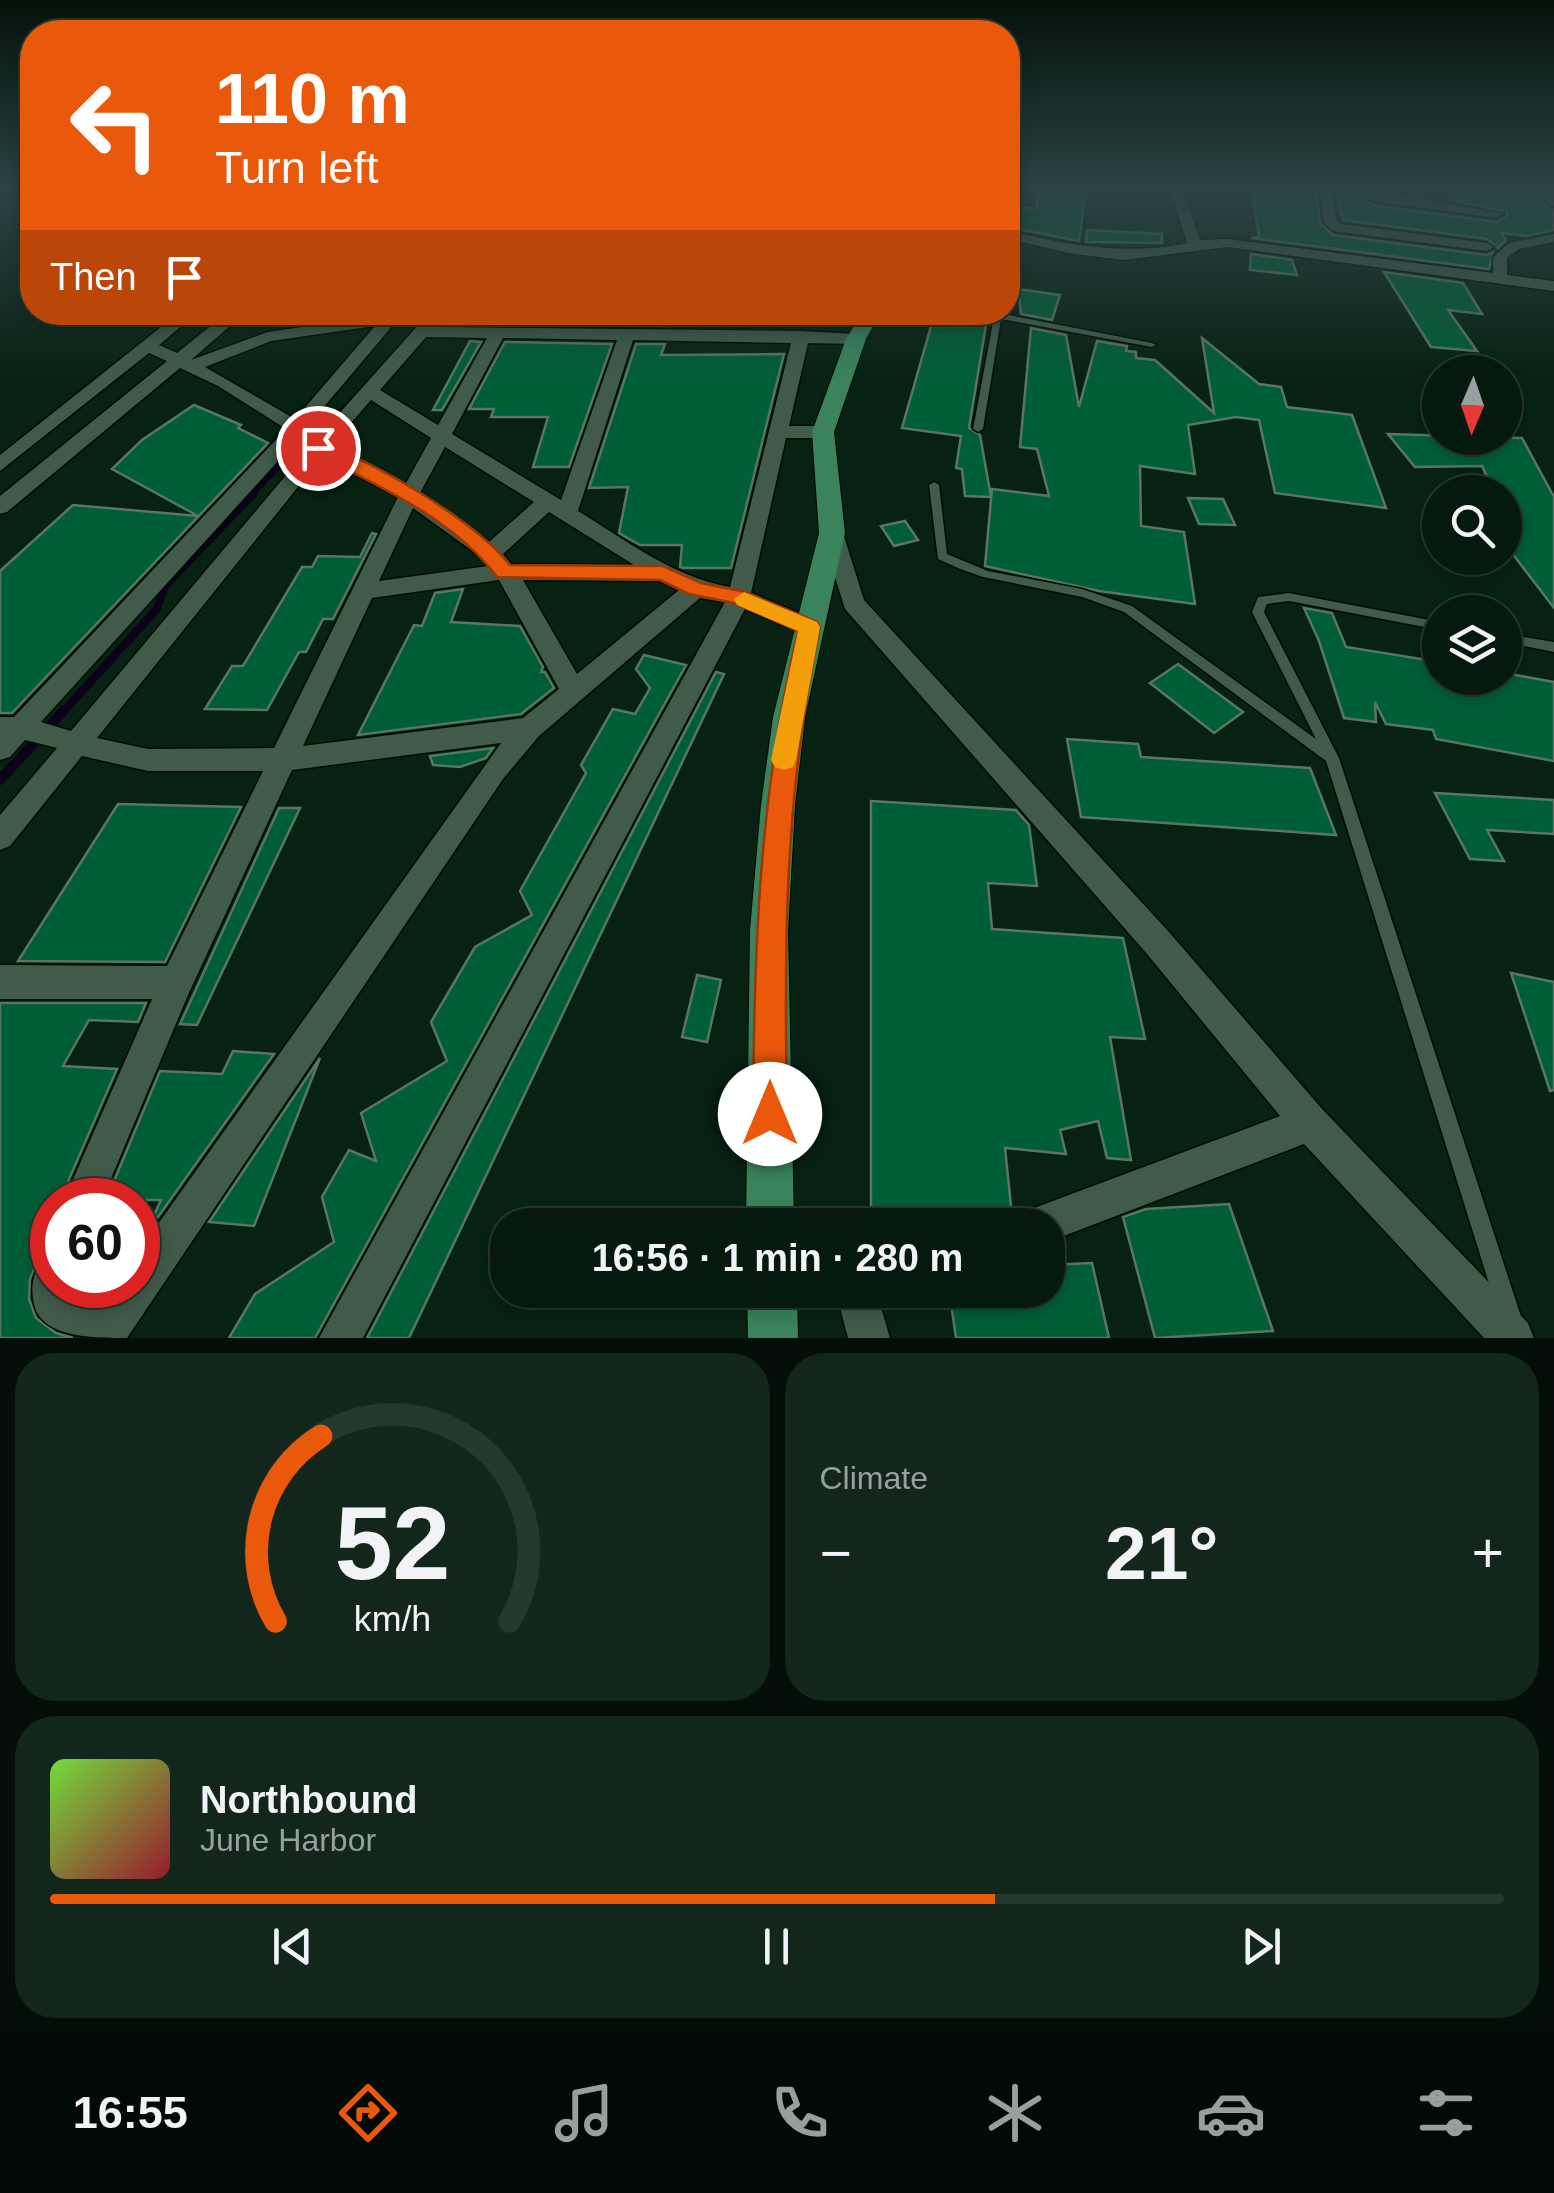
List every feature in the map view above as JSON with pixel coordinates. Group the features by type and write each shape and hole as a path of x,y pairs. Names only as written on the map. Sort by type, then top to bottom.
{"main road":[{"path":"770,1208 769,930 789,716 832,534 824,432 864,326"},
{"path":"772,1308 772,1338"}],"street":[{"path":"1118,253 1155,253"},
{"path":"1301,253 1554,286"},
{"path":"1392,253 1396,268"},
{"path":"1494,253 1500,280"},
{"path":"0,465 174,325"},
{"path":"0,508 186,362 224,325"},
{"path":"273,325 290,334"},
{"path":"186,362 251,342 342,325"},
{"path":"0,749 10,726 297,428 385,325"},
{"path":"0,836 318,448 427,325"},
{"path":"420,332 496,334 589,326 627,335 802,336 864,326"},
{"path":"92,1178 176,983 364,590 496,334"},
{"path":"497,562 557,507 627,335"},
{"path":"340,1338 666,738 738,597 802,336"},
{"path":"148,346 186,362 297,428 318,448 410,495 497,562 518,588 574,692"},
{"path":"368,391 663,573 696,589 738,597 810,627"},
{"path":"776,432 824,432"},
{"path":"832,534 854,603 1158,943 1310,1122 1515,1338"},
{"path":"364,590 497,562 663,573"},
{"path":"55,1308 66,1318 107,1331 492,771 530,728 696,589"},
{"path":"10,726 146,760 284,760 530,728"},
{"path":"0,982 176,983"},
{"path":"1065,1215 1310,1122"},
{"path":"861,1308 868,1338"}],"lane":[{"path":"1020,320 1152,345"},
{"path":"978,430 996,325"},
{"path":"934,485 942,556 964,569 1094,596 1128,609 1332,758"},
{"path":"1422,623 1289,597 1262,600 1258,612 1332,758 1515,1338"},
{"path":"1522,641 1554,648"}],"building":[{"path":"1370,253 1493,253 1489,269"},
{"path":"1251,254 1292,260 1297,275 1250,270"},
{"path":"1384,272 1463,283 1482,314 1448,310 1477,351 1431,347"},
{"path":"1020,289 1060,295 1052,320 1021,314"},
{"path":"931,325 986,325 969,428 980,435 991,497 965,496 962,469 956,468 961,436 902,428"},
{"path":"1031,328 1066,335 1079,407 1097,341 1127,346 1126,351 1136,352 1136,358 1155,360 1214,413 1202,338 1259,384 1281,387 1287,407 1352,415 1386,508 1275,493 1259,420 1236,417 1188,425 1195,474 1140,466 1141,526 1184,532 1195,604 1099,591 985,566 992,489 1049,496 1037,449 1020,447"},
{"path":"470,341 481,342 442,410 433,410"},
{"path":"505,342 612,344 569,467 533,467 548,417 491,417 494,409 469,409"},
{"path":"636,344 665,344 661,355 784,354 731,568 680,567 682,545 640,545 619,533 628,487 589,488"},
{"path":"194,405 241,425 238,428 268,443 12,713 0,713 0,571 73,505 198,516 112,469 142,440"},
{"path":"1388,434 1422,435 1422,455 1522,455 1522,438 1554,497 1554,608 1522,566 1522,475 1486,475 1482,466 1415,467"},
{"path":"1188,498 1223,499 1235,525 1199,524"},
{"path":"905,521 918,540 894,546 881,526"},
{"path":"372,533 376,534 333,619 323,619 306,652 299,652 267,710 205,709 232,666 243,666 302,567 312,567 318,556 360,557"},
{"path":"463,589 451,622 520,626 543,667 541,672 545,672 554,688 521,714 358,735 414,625 422,626 435,593"},
{"path":"1304,608 1332,613 1346,647 1422,659 1422,695 1522,695 1522,676 1554,682 1554,761 1436,739 1433,730 1386,724 1375,702 1376,722 1344,718"},
{"path":"644,655 686,665 315,1338 229,1338 255,1294 334,1242 322,1197 349,1150 376,1161 361,1113 447,1061 431,1022 475,947 532,915 520,891 586,773 581,765 613,709 635,714 650,688 636,669"},
{"path":"1178,664 1243,712 1214,733 1150,683"},
{"path":"716,672 724,674 409,1338 367,1338"},
{"path":"1067,739 1138,744 1141,757 1310,768 1336,835 1081,817"},
{"path":"493,748 486,758 460,767 433,765 430,756"},
{"path":"1435,793 1554,800 1554,834 1487,830 1504,861 1470,859"},
{"path":"871,801 1016,810 1029,825 1037,886 988,883 992,929 1123,938 1145,1039 1110,1037 1131,1160 1107,1158 1098,1121 1060,1130 1066,1154 1005,1148 1011,1208 871,1208"},
{"path":"118,804 241,807 165,962 18,961"},
{"path":"279,808 300,808 197,1025 180,1024"},
{"path":"1511,973 1554,982 1554,1090 1550,1091"},
{"path":"697,975 721,980 707,1042 682,1037"},
{"path":"0,1003 146,1003 138,1022 89,1020 63,1066 117,1069 70,1178 30,1178 30,1308 36,1318 56,1333 73,1338 0,1338"},
{"path":"233,1051 274,1054 160,1214 160,1178 115,1178 160,1071 222,1074"},
{"path":"320,1058 254,1226 209,1222"},
{"path":"1229,1204 1273,1331 1155,1338 1123,1217 1146,1209"},
{"path":"1092,1263 1109,1338 956,1338 952,1308 1065,1308 1065,1264"}],"waterway":[{"path":"250,496 280,465"},
{"path":"62,713 157,609 165,586 253,494"},
{"path":"0,780 64,710"}],"slow traffic":[{"path":"744,599 810,627 789,716 784,760"}],"route":[{"path":"318,448 410,495 490,553 504,572 663,573 696,589 738,597 810,627 789,716 778,805 769,930 770,1114"}]}
